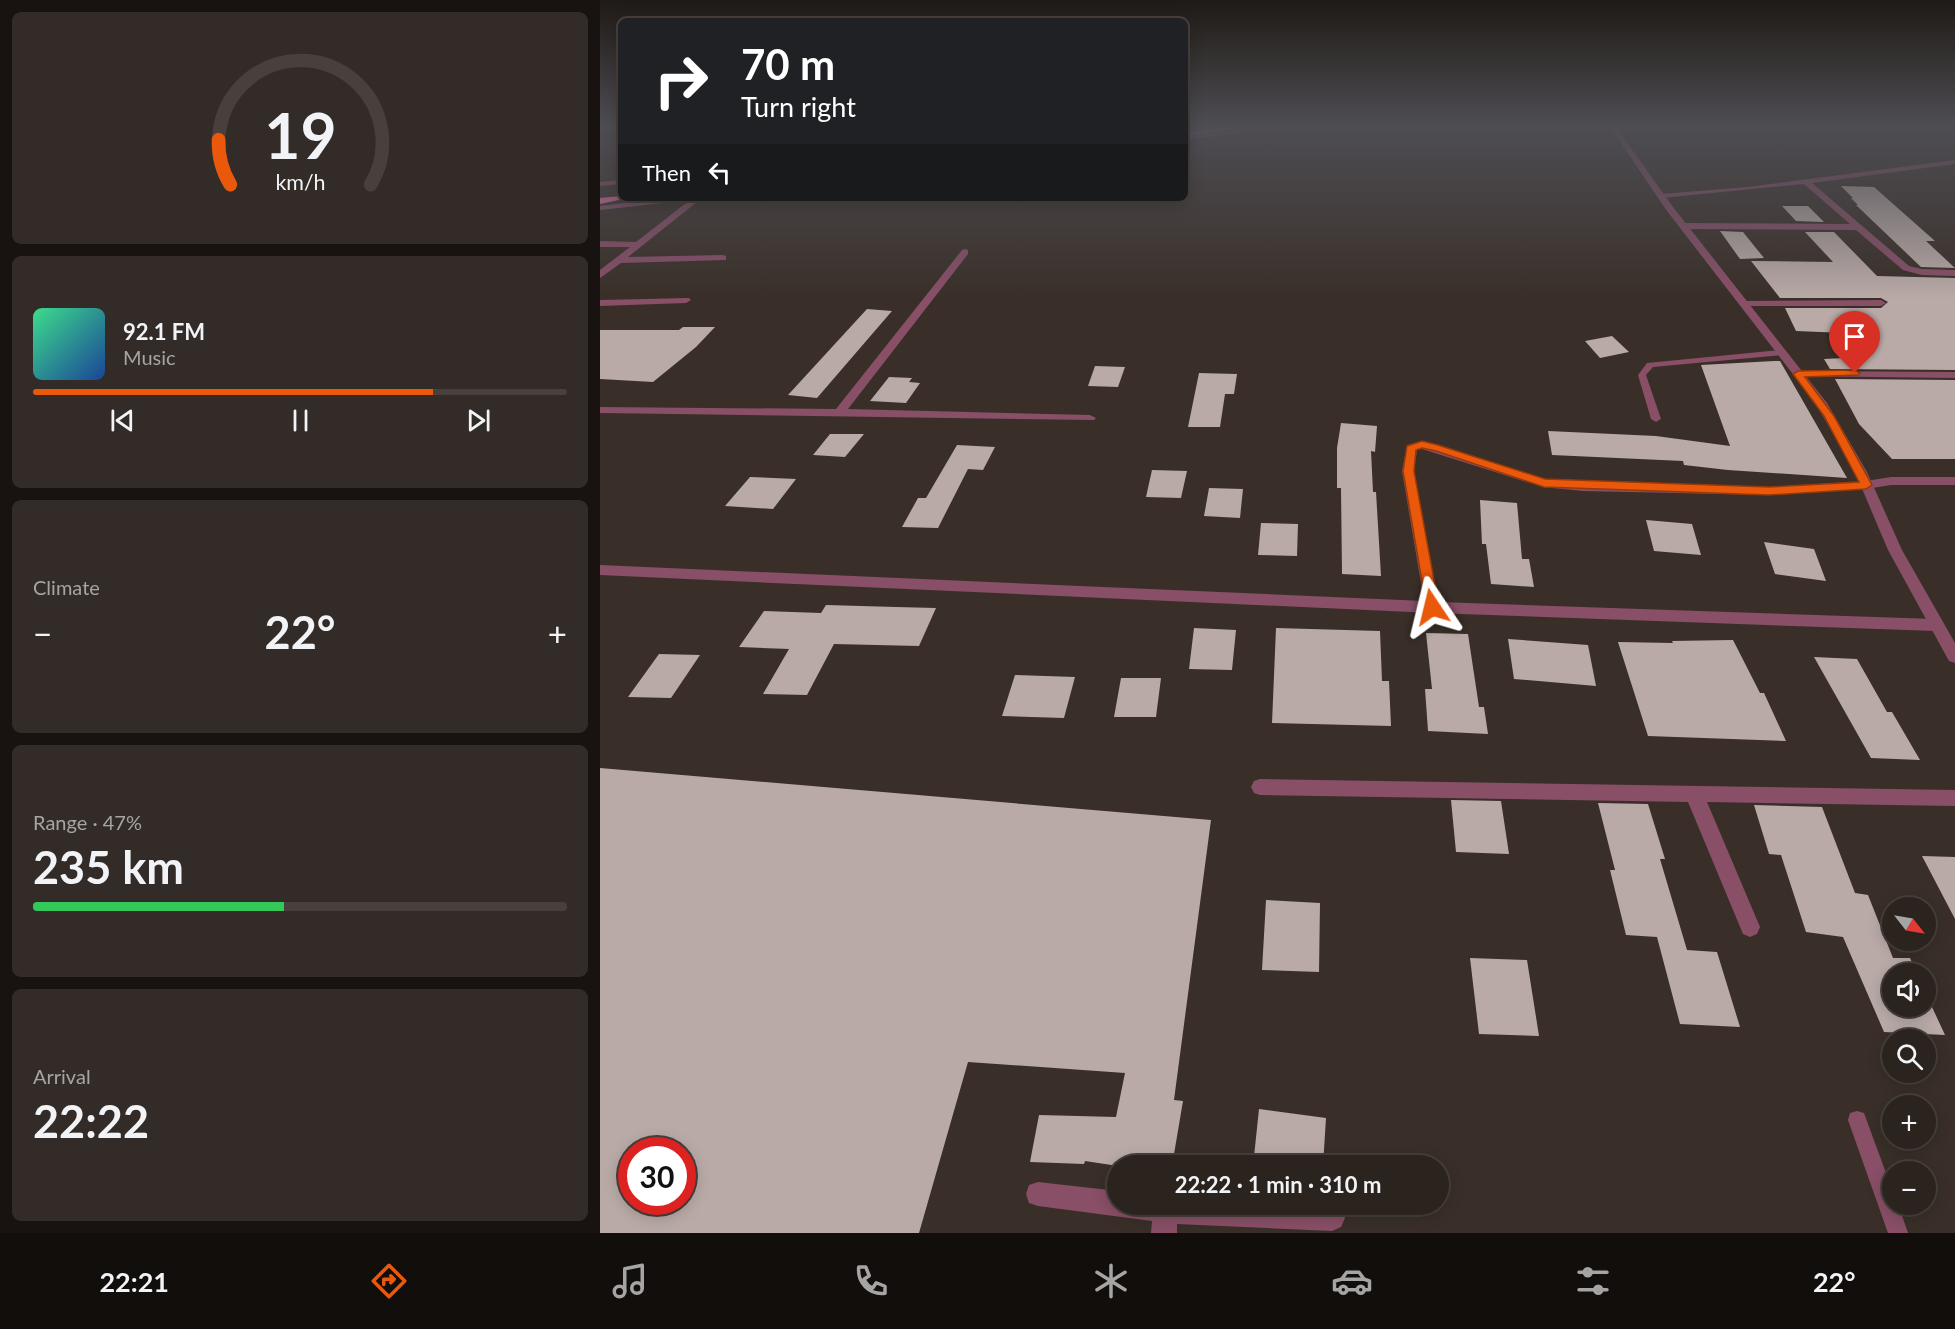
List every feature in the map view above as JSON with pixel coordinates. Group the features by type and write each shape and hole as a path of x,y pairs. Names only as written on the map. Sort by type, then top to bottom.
{"highway":[{"path":"600,194 618,191"},
{"path":"600,201 618,199"}],"street":[{"path":"1653,185 1798,374 1836,429 1866,485 1895,550 1955,657"},
{"path":"1661,196 1771,185"},
{"path":"1809,185 1906,268 1922,272 1955,273"},
{"path":"600,208 662,201"},
{"path":"600,275 694,201"},
{"path":"1683,226 1859,227"},
{"path":"600,244 640,245"},
{"path":"839,412 965,252"},
{"path":"619,260 723,258"},
{"path":"600,303 686,300"},
{"path":"1743,304 1881,303"},
{"path":"1798,374 1955,375"},
{"path":"600,410 839,412 1090,418"},
{"path":"1432,607 1408,471 1411,448 1422,445 1544,483 1573,486 1769,491 1866,485 1891,481 1955,481"},
{"path":"600,570 1432,607 1935,625"},
{"path":"1260,787 1955,798"},
{"path":"1694,794 1750,927"},
{"path":"1038,1194 1107,1203"},
{"path":"1147,1215 1165,1222 1332,1218"}],"lane":[{"path":"1656,419 1642,375 1650,365 1781,353"},
{"path":"1857,1120 1898,1233"}],"building":[{"path":"1841,186 1874,187 1935,241 1926,241 1955,268 1921,267 1856,205 1858,205"},
{"path":"1782,206 1808,206 1824,222 1796,221"},
{"path":"1720,231 1743,232 1764,258 1740,259"},
{"path":"1805,232 1834,232 1877,276 1955,278 1955,370 1830,369 1824,359 1845,358 1845,333 1796,331 1785,308 1881,308 1888,302 1881,298 1780,298 1751,261 1833,262"},
{"path":"867,309 892,311 817,398 788,395"},
{"path":"683,327 715,327 696,347 653,382 600,379 600,330 679,330"},
{"path":"1612,336 1629,352 1600,358 1585,341"},
{"path":"1780,361 1847,478 1728,470 1684,465 1683,461 1552,455 1548,431 1656,436 1730,446 1701,365"},
{"path":"1095,366 1125,367 1118,387 1088,386"},
{"path":"1199,373 1237,374 1234,394 1225,394 1220,427 1188,427"},
{"path":"889,377 912,378 909,382 920,383 906,403 870,401"},
{"path":"1835,379 1955,380 1955,459 1892,459 1859,424"},
{"path":"1341,423 1377,426 1375,452 1371,451 1381,576 1342,574 1341,488 1337,488 1337,448"},
{"path":"830,434 864,434 845,457 813,455"},
{"path":"957,445 995,447 983,470 968,469 938,528 902,527 918,498 926,498"},
{"path":"1152,470 1187,471 1181,498 1146,497"},
{"path":"750,477 796,479 773,509 725,506"},
{"path":"1209,488 1243,489 1240,518 1204,516"},
{"path":"1480,500 1517,503 1522,559 1529,559 1534,587 1491,584 1486,544 1482,544"},
{"path":"1646,520 1692,524 1701,555 1654,551"},
{"path":"1261,523 1298,524 1297,556 1258,555"},
{"path":"1764,542 1814,549 1826,581 1775,574"},
{"path":"826,605 936,608 919,646 834,644 807,695 763,694 789,649 739,647 764,611 821,613"},
{"path":"1194,628 1236,630 1232,670 1189,669"},
{"path":"1276,628 1380,631 1382,681 1389,681 1391,726 1272,723"},
{"path":"1426,633 1468,634 1479,707 1484,707 1488,734 1428,731 1425,689 1432,689"},
{"path":"1508,639 1588,645 1596,686 1514,679"},
{"path":"1733,640 1760,693 1764,693 1786,741 1648,736 1618,642 1673,643 1672,641"},
{"path":"659,654 700,655 671,698 628,697"},
{"path":"1814,657 1857,659 1887,712 1892,712 1920,760 1871,758"},
{"path":"1015,675 1075,677 1064,718 1002,716"},
{"path":"1121,678 1161,678 1156,717 1114,717"},
{"path":"600,768 1211,820 1174,1100 1183,1101 1174,1155 1107,1155 1107,1164 1085,1161 1084,1164 1030,1162 1039,1115 1116,1117 1125,1073 968,1062 919,1233 600,1233"},
{"path":"1451,800 1501,801 1509,854 1456,852"},
{"path":"1598,803 1648,804 1665,859 1660,859 1687,950 1717,952 1740,1027 1680,1024 1657,937 1626,935 1610,870 1615,870"},
{"path":"1754,805 1822,807 1855,893 1868,895 1882,930 1882,951 1890,951 1893,958 1910,958 1912,963 1882,963 1882,1017 1936,1016 1945,1035 1936,1035 1936,1029 1883,1029 1843,937 1806,932 1781,855 1769,854"},
{"path":"1922,856 1955,857 1955,919"},
{"path":"1266,900 1320,903 1319,972 1262,970"},
{"path":"1470,958 1527,960 1539,1036 1479,1034"},
{"path":"1259,1109 1326,1118 1324,1155 1254,1155"}],"route":[{"path":"1432,607 1408,471 1411,448 1422,445 1438,448 1544,483 1769,491 1866,485 1829,416 1798,374 1855,373"}]}
